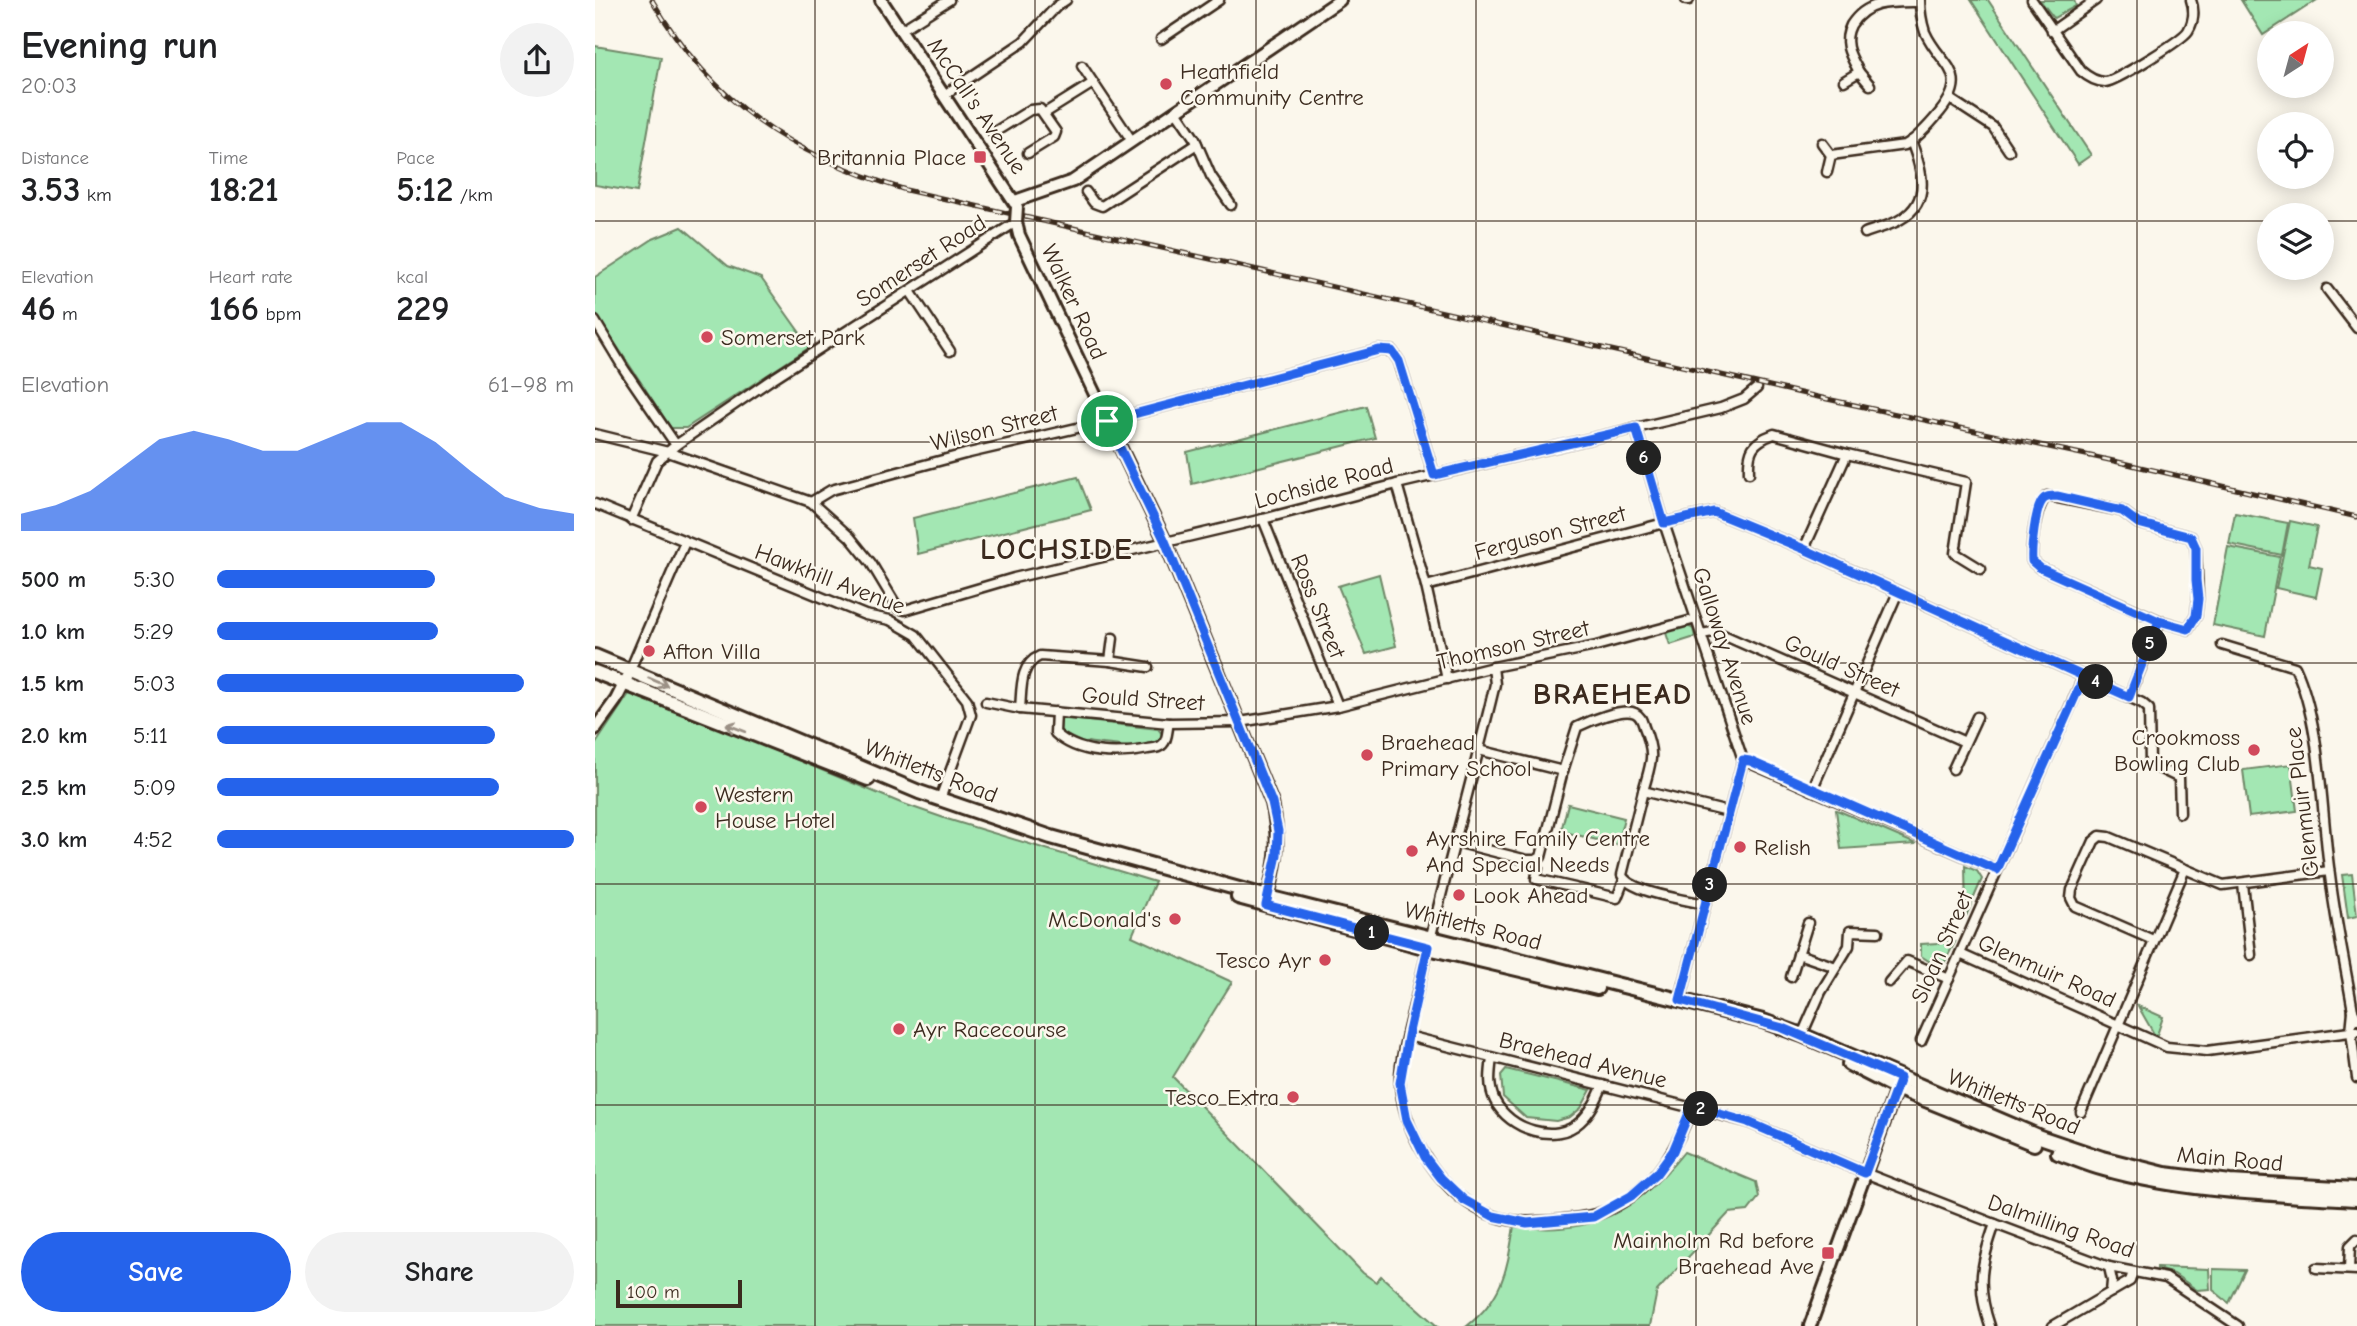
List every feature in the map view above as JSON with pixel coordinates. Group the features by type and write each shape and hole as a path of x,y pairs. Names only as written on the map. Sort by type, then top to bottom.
{"main road":[{"name":"Whitletts Road","path":"595,656 940,799 1051,837 1267,901"},
{"name":"Whitletts Road","path":"595,672 937,807 1267,901 1735,1021 1797,1041 2038,1146 2103,1163"},
{"name":"Whitletts Road","path":"1429,942 1763,1021 1803,1035 1898,1083"},
{"name":"Main Road","path":"2103,1163 2217,1181 2357,1189"},
{"name":"Main Road","path":"2103,1163 2160,1182 2230,1191 2357,1199"}],"street":[{"name":"McCall's Avenue","path":"881,0 1016,204"},
{"path":"901,30 949,0"},
{"path":"944,95 1023,42 1066,0"},
{"path":"1161,39 1219,0"},
{"path":"1016,222 1016,204 1073,181 1340,0"},
{"path":"2032,0 2081,71 2096,80 2113,81 2184,36 2193,20 2191,0"},
{"path":"2052,31 2096,0"},
{"path":"1831,155 1905,145 1935,119 1950,99 1955,86 1953,72 1925,32 1920,1 1872,4 1860,11 1847,36 1847,51 1870,85"},
{"path":"1082,66 1132,141"},
{"path":"1845,81 1859,72"},
{"path":"1045,113 1093,83"},
{"path":"1950,99 1993,127 2009,151"},
{"path":"993,133 1035,108 1040,109 1056,132 1046,148 1028,153"},
{"path":"1176,111 1198,144 1211,176 1231,205"},
{"path":"1008,112 1013,121"},
{"path":"1865,233 1901,220 1912,210 1923,192 1921,167 1911,141"},
{"path":"1822,143 1831,155"},
{"path":"1086,192 1094,203 1102,206 1198,144"},
{"path":"1827,172 1831,155"},
{"name":"Somerset Road","path":"631,520 657,461 676,445 769,381 1016,222"},
{"name":"Walker Road","path":"1016,222 1019,235 1165,541 1272,803 1278,831 1277,855 1267,901"},
{"path":"2327,289 2357,328"},
{"path":"910,291 950,351"},
{"path":"595,321 676,445"},
{"name":"Wilson Street","path":"811,502 831,490 965,454 1107,421 1379,350 1392,351 1399,361 1434,475"},
{"name":"Lochside Road","path":"811,502 845,532 871,563 898,608 905,610 1014,578 1721,408 1744,398 1757,388"},
{"name":"Galloway Avenue","path":"1636,428 1664,523 1743,760 1680,1000"},
{"path":"1749,473 1749,454 1755,445 1774,434 1966,482 1955,553 1981,569"},
{"path":"595,435 668,452 811,502"},
{"path":"1804,549 1847,454"},
{"path":"1397,484 1426,586 1447,679"},
{"path":"2047,496 2057,496 2122,511 2138,523 2191,537 2196,548 2196,616 2188,629 2159,621 2040,568 2032,561 2032,541 2041,501 2047,496"},
{"name":"Hawkhill Avenue","path":"595,504 865,615 890,620 916,635 967,700 971,715 940,799"},
{"name":"Ferguson Street","path":"1426,586 1714,512 1804,549 2129,697 2149,709 2150,764 2179,778 2180,813"},
{"name":"Ross Street","path":"1263,519 1338,706"},
{"path":"595,729 624,685 685,542"},
{"path":"1812,790 1898,592"},
{"name":"Thomson Street","path":"1338,706 1493,667 1596,646 1696,619"},
{"path":"2129,697 2159,621"},
{"name":"Gould Street","path":"1701,634 1721,634 1965,742"},
{"path":"1110,661 1112,638"},
{"name":"Glenmuir Place","path":"2222,645 2295,667 2312,713 2329,871 2355,1015 2357,1078"},
{"path":"1020,709 1025,669 1040,656 1110,661 1148,667"},
{"path":"1493,667 1495,684 1429,942 1408,1036 1400,1083 1407,1120 1425,1157 1441,1178 1464,1200 1493,1216 1527,1223 1593,1217 1631,1196 1656,1174 1673,1151 1692,1106"},
{"name":"Sloan Street","path":"1921,1041 2084,677"},
{"name":"Gould Street","path":"986,702 1020,709 1169,723 1240,722 1338,706"},
{"path":"1056,712 1055,733 1060,738 1093,750 1115,753 1136,752 1162,745 1169,723"},
{"path":"1455,842 1527,860 1541,857 1577,727 1625,712 1634,713 1640,717 1653,755 1622,875 1624,880 1634,887 1705,905"},
{"path":"1953,769 1977,717"},
{"path":"1479,750 1563,771"},
{"path":"1743,760 1997,870"},
{"path":"1643,791 1728,812"},
{"path":"2153,940 2075,906 2071,898 2094,842 2100,836 2109,837 2223,885 2329,871"},
{"path":"1536,860 1538,868 1535,879 1617,898 1624,880"},
{"path":"2119,1024 2185,869"},
{"path":"2243,884 2251,955"},
{"path":"1791,977 1808,923"},
{"path":"1803,1035 1821,992 1849,946 1850,931 1878,932"},
{"path":"1798,954 1836,967"},
{"name":"Glenmuir Road","path":"1960,954 2167,1047 2207,1051 2354,1031"},
{"path":"1889,982 1907,961 1949,979"},
{"name":"Glenmuir Road","path":"2081,1112 2119,1024"},
{"name":"Braehead Avenue","path":"1408,1036 1748,1122 1865,1173"},
{"path":"1492,1058 1489,1081 1494,1100 1504,1114 1517,1125 1535,1131 1553,1133 1579,1124 1594,1105 1603,1085"},
{"path":"1810,1326 1898,1083"},
{"name":"Dalmilling Road","path":"1865,1173 2109,1267 2166,1278 2238,1326"},
{"path":"1990,1326 1982,1304 1980,1281 1984,1256 1995,1224"},
{"path":"2316,1268 2353,1269 2350,1246 2357,1239"},
{"path":"2109,1267 2111,1292"},
{"path":"2053,1326 2130,1281 2133,1272"}],"green space":[{"path":"1971,0 1988,0 2091,155 2078,164"},
{"path":"2040,0 2074,0 2076,6 2054,18"},
{"path":"2241,0 2317,0 2285,21 2257,21 2257,25"},
{"path":"595,46 661,57 637,192 595,185"},
{"name":"Somerset Park","path":"682,227 728,266 761,278 810,347 686,428 671,428 595,313 595,277 653,239"},
{"path":"1366,406 1375,438 1192,484 1187,452"},
{"path":"1078,477 1091,510 918,554 913,518"},
{"path":"2235,513 2288,523 2282,555 2229,544"},
{"path":"2290,521 2317,527 2309,565 2322,568 2316,597 2276,588"},
{"path":"2228,547 2280,557 2265,636 2213,625"},
{"path":"1379,574 1396,646 1366,654 1338,586"},
{"path":"1684,624 1693,629 1695,637 1670,645 1665,630"},
{"name":"Ayr Racecourse","path":"631,691 901,803 1155,882 1132,936 1232,982 1173,1077 1363,1273 1376,1282 1381,1276 1437,1326 595,1326 595,745"},
{"path":"1061,718 1158,729 1162,734 1159,743 1135,749 1088,742 1085,744 1059,729"},
{"path":"2291,764 2297,811 2249,817 2243,770"},
{"path":"1568,804 1624,818 1617,845 1561,831"},
{"path":"1837,810 1916,844 1841,849"},
{"path":"1965,866 1977,871 1982,879 1966,916"},
{"path":"2352,874 2357,916 2348,918 2342,875"},
{"path":"1955,942 1941,969 1921,956 1921,944"},
{"path":"2138,1006 2163,1017 2157,1035 2154,1034"},
{"path":"1506,1069 1591,1090 1581,1108 1570,1117 1556,1121 1526,1118 1503,1097 1501,1075"},
{"path":"1684,1152 1756,1182 1759,1197 1748,1211 1729,1213 1657,1291 1650,1326 1467,1326 1489,1304 1502,1281 1514,1226 1567,1228 1610,1216 1630,1205 1648,1190"},
{"path":"2157,1267 2209,1269 2210,1289 2197,1290 2174,1274"},
{"path":"2213,1269 2245,1270 2229,1303 2213,1290"}],"railway":[{"path":"652,0 701,69 729,97 759,121 827,160 906,190 2357,517"}],"place":[{"name":"Heathfield Community Centre","path":"1166,84"},
{"name":"Britannia Place","path":"980,157"},
{"name":"Somerset Park","path":"707,337"},
{"name":"Afton Villa","path":"649,651"},
{"name":"Crookmoss Bowling Club","path":"2254,750"},
{"name":"Braehead Primary School","path":"1367,755"},
{"name":"Western House Hotel","path":"701,807"},
{"name":"Relish","path":"1740,847"},
{"name":"Ayrshire Family Centre And Special Needs","path":"1412,851"},
{"name":"Look Ahead","path":"1459,895"},
{"name":"McDonald's","path":"1175,919"},
{"name":"Tesco Ayr","path":"1325,960"},
{"name":"Ayr Racecourse","path":"899,1029"},
{"name":"Tesco Extra","path":"1293,1097"},
{"name":"Mainholm Rd before Braehead Ave","path":"1828,1253"}],"district":[{"name":"LOCHSIDE","path":"1057,549"},
{"name":"BRAEHEAD","path":"1613,694"}],"route":[{"path":"1107,421 1165,541 1272,803 1278,831 1277,855 1266,905 1428,947 1400,1083 1407,1120 1425,1157 1441,1178 1464,1200 1493,1216 1527,1223 1593,1217 1631,1196 1656,1174 1673,1151 1692,1106 1748,1122 1865,1173 1900,1078 1803,1035 1763,1021 1680,1000 1743,760 1997,870 2084,677 2129,697 2159,621 2188,629 2196,616 2196,548 2191,537 2138,523 2122,511 2057,496 2047,496 2041,501 2032,541 2032,561 2040,568 2159,621 2129,697 1804,549 1714,512 1664,523 1636,428 1434,475 1399,361 1392,351 1379,350 1107,421"}]}
